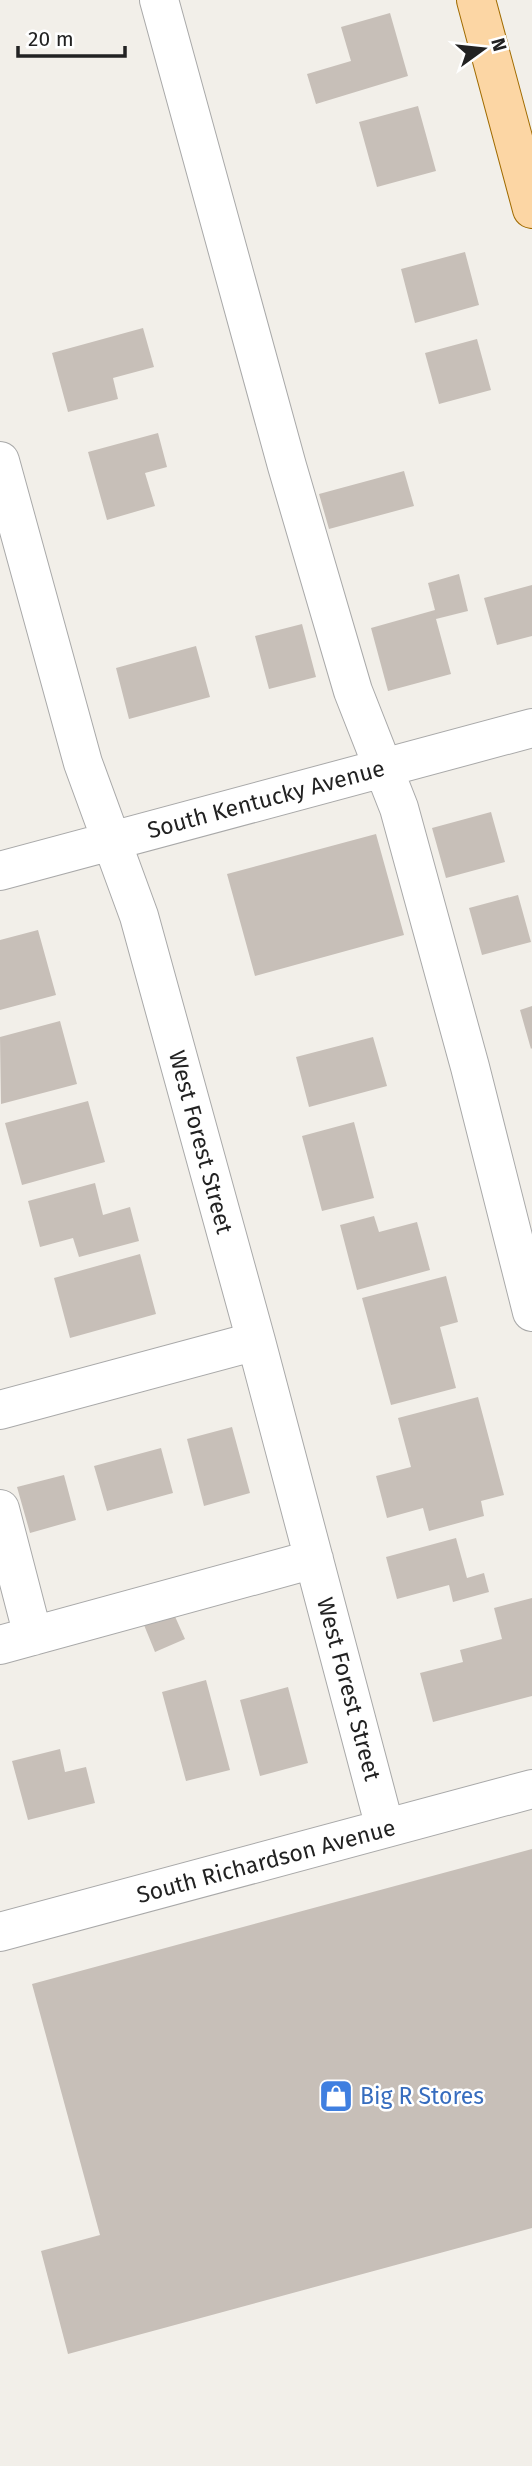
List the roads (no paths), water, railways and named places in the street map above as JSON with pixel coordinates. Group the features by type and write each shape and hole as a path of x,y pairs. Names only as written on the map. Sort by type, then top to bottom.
{"main road":[{"path":"476,0 532,209"}],"street":[{"path":"159,0 287,466 345,664 368,732 385,768 399,808 463,1041 532,1312"},
{"name":"West Forest Street","path":"0,461 83,763 139,916 386,1828"},
{"name":"South Kentucky Avenue","path":"0,871 532,728"},
{"path":"0,1410 256,1341"},
{"path":"0,1509 17,1640 314,1559"},
{"name":"South Richardson Avenue","path":"0,1933 532,1789"}],"place":[{"name":"Big R Stores","path":"336,2096"}]}
